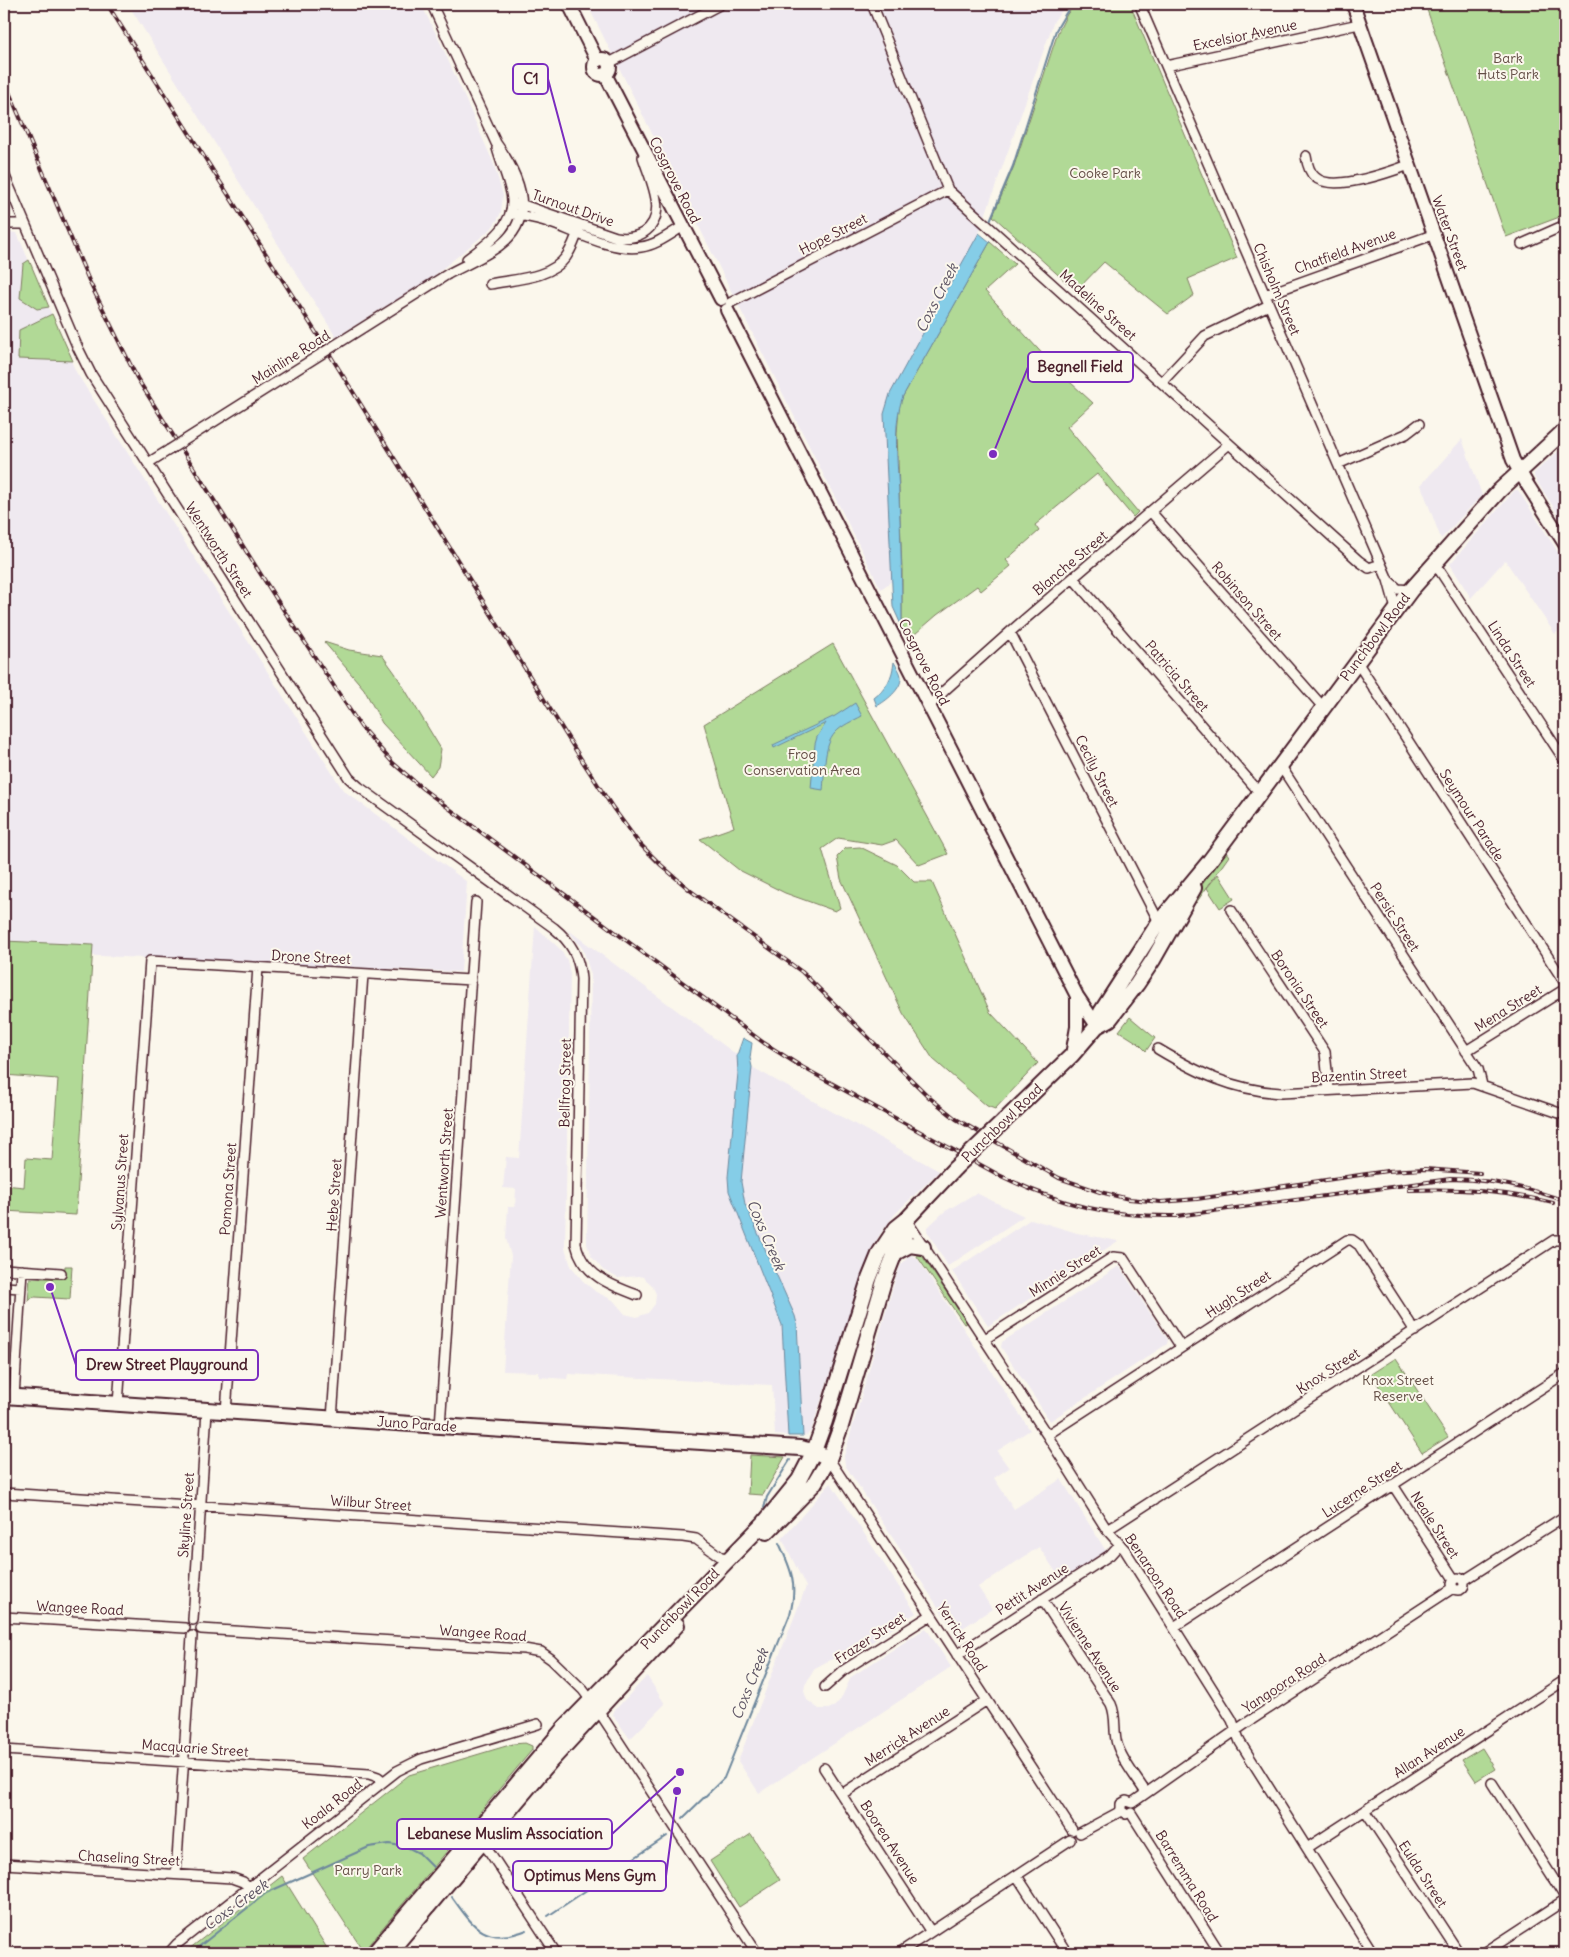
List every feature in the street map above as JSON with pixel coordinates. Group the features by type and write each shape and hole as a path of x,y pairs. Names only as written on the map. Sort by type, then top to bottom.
{"main road":[{"name":"Cosgrove Road","path":"569,4 604,66 638,141 682,227 726,304 1077,996 1097,1026"},
{"name":"Water Street","path":"1353,4 1513,460 1565,544"},
{"name":"Punchbowl Road","path":"1097,1026 1101,1012 1159,922 1208,863 1396,609 1433,564 1499,492 1565,430"},
{"name":"Punchbowl Road","path":"389,1953 549,1763 594,1705 783,1501 804,1472 814,1451 872,1268 890,1234 1068,1059 1097,1026 1110,1019 1153,960 1208,863"},
{"path":"1068,1059 1077,1027 1077,996"},
{"name":"Punchbowl Road","path":"374,1953 533,1764 680,1622 808,1491 819,1477 841,1426 880,1295 895,1253 906,1233 906,1220"},
{"path":"895,1253 910,1245 923,1247"},
{"name":"Juno Parade","path":"9,1397 791,1447 814,1451 828,1459"}],"street":[{"path":"604,66 722,4"},
{"name":"Madeline Street","path":"872,4 948,190 1359,562 1369,568 1381,564"},
{"name":"Mainline Road","path":"148,463 448,274 499,246 512,233 523,205 517,181 507,159 496,143 432,5"},
{"name":"Chisholm Street","path":"1141,8 1388,580 1396,609"},
{"name":"Excelsior Avenue","path":"1166,66 1359,24"},
{"name":"Turnout Drive","path":"510,214 616,237 627,238 643,233 652,225 656,214 657,202 638,141"},
{"name":"Mainline Road","path":"448,274 500,233 510,214 513,204 511,191 500,162 496,143"},
{"path":"1306,156 1310,171 1314,177 1326,182 1368,179 1409,165"},
{"name":"Wentworth Street","path":"4,174 77,346 91,374 349,778 426,837 489,881"},
{"name":"Hope Street","path":"726,304 948,190"},
{"name":"Turnout Drive","path":"513,204 523,205 611,244 634,248 654,244 682,227"},
{"path":"4,224 25,224"},
{"path":"1522,244 1565,225"},
{"path":"490,284 542,274 555,268 567,256 579,229"},
{"name":"Chatfield Avenue","path":"1265,295 1435,234"},
{"path":"1162,382 1205,336 1269,305"},
{"path":"1338,464 1406,434 1419,424"},
{"name":"Blanche Street","path":"930,705 1010,632 1229,444"},
{"name":"Robinson Street","path":"1150,512 1323,707"},
{"name":"Linda Street","path":"1433,564 1440,571 1565,760"},
{"name":"Patricia Street","path":"1073,578 1260,793"},
{"path":"1388,580 1398,589 1411,590"},
{"name":"Cecily Street","path":"1010,632 1159,922"},
{"name":"Seymour Parade","path":"1357,662 1565,983"},
{"name":"Persic Street","path":"1280,765 1478,1069 1482,1085"},
{"name":"Bellfrog Street","path":"489,881 561,934 576,953 581,979 576,1244 583,1262 593,1274 616,1288 637,1295"},
{"name":"Wentworth Street","path":"440,1426 476,902"},
{"name":"Boronia Street","path":"1231,910 1325,1052 1329,1090"},
{"name":"Drone Street","path":"150,961 471,980"},
{"name":"Sylvanus Street","path":"118,1404 150,961"},
{"name":"Pomona Street","path":"226,1412 258,968"},
{"name":"Hebe Street","path":"332,1419 363,974"},
{"name":"Mena Street","path":"1466,1051 1565,989"},
{"name":"Bazentin Street","path":"1158,1049 1209,1077 1258,1091 1280,1093 1465,1082 1482,1085 1565,1115"},
{"name":"Benaroon Road","path":"906,1220 1048,1435 1107,1530 1125,1550 1232,1720 1240,1742 1373,1953"},
{"name":"Hugh Street","path":"1048,1435 1343,1242 1352,1240 1359,1245 1415,1331"},
{"name":"Knox Street","path":"1107,1530 1554,1240 1565,1240"},
{"name":"Minnie Street","path":"985,1339 1117,1256 1123,1258 1181,1347"},
{"path":"4,1269 61,1273"},
{"path":"9,1397 22,1270"},
{"path":"4,1287 21,1288"},
{"name":"Lucerne Street","path":"1174,1627 1565,1374"},
{"name":"Skyline Street","path":"194,1620 207,1411"},
{"name":"Yerrick Road","path":"828,1459 1076,1831"},
{"name":"Neale Street","path":"1393,1485 1457,1583"},
{"name":"Wilbur Street","path":"4,1493 683,1536 696,1539 721,1557 730,1558"},
{"name":"Yangoora Road","path":"1126,1812 1133,1809 1132,1803 1236,1731 1457,1583 1565,1516"},
{"name":"Pettit Avenue","path":"957,1654 1110,1555 1120,1544"},
{"name":"Vivienne Avenue","path":"1042,1599 1111,1704 1114,1713 1115,1737 1119,1749 1146,1793"},
{"name":"Frazer Street","path":"825,1687 844,1670 931,1615"},
{"name":"Wangee Road","path":"4,1617 185,1628"},
{"path":"194,1620 198,1622 201,1630 197,1635 192,1636 188,1634 185,1628 188,1622 194,1620"},
{"name":"Wangee Road","path":"201,1630 538,1651 551,1659 594,1705 757,1953"},
{"path":"176,1874 192,1636"},
{"name":"Allan Avenue","path":"1307,1848 1565,1680"},
{"name":"Merrick Avenue","path":"842,1794 987,1700"},
{"name":"Koala Road","path":"169,1953 177,1944 397,1770 422,1759 538,1724"},
{"name":"Macquarie Street","path":"4,1750 369,1774 383,1781"},
{"name":"Boorea Avenue","path":"824,1768 931,1932"},
{"path":"1484,1953 1565,1899 1492,1783"},
{"name":"Eulda Street","path":"1365,1810 1458,1953"},
{"path":"898,1953 911,1950 931,1932 1070,1840 1073,1842 1078,1841 1081,1836 1076,1831 1126,1812"},
{"name":"Barremma Road","path":"1126,1812 1220,1953"},
{"path":"482,1842 490,1851 556,1953"},
{"name":"Chaseling Street","path":"4,1864 232,1878 243,1882 249,1887"},
{"path":"1017,1876 1066,1953"}],"shaded area":[{"path":"128,4 421,4 441,44 493,162 503,195 501,212 498,219 491,229 431,278 336,337"},
{"path":"587,4 1067,4 1054,21 979,233 951,283 934,306 935,311 890,394 884,414 892,581 881,589"},
{"path":"4,232 17,233 76,372 343,790 467,882 461,972 11,952 4,955"},
{"path":"1462,439 1482,495 1441,539 1421,485"},
{"path":"1562,448 1565,452 1565,525 1534,477 1534,473"},
{"path":"1515,490 1518,490 1565,563 1565,625 1555,634 1505,560 1471,598 1450,564"},
{"path":"535,926 560,949 567,960 570,974 565,1248 571,1266 583,1281 596,1292 613,1300 625,1314 637,1317 648,1313 655,1304 656,1294 652,1285 643,1277 618,1278 603,1270 591,1256 587,1244 591,975 583,949 567,929 737,1055 738,1073 728,1177 729,1191 782,1325 788,1436 775,1435 772,1385 568,1374 567,1379 539,1377 539,1372 503,1371 511,1256 506,1238 508,1207 515,1207 516,1189 503,1188 506,1157 519,1158"},
{"path":"752,1067 939,1171 895,1214 871,1250 811,1431 803,1436 798,1336 795,1316 745,1204 741,1182"},
{"path":"976,1193 1024,1216 948,1266 927,1231 928,1227 944,1212"},
{"path":"1031,1219 1077,1233 1118,1241 988,1326 952,1271"},
{"path":"910,1255 917,1258 1030,1430 997,1451 1009,1468 994,1478 1014,1509 1061,1479 1106,1551 1062,1581 1039,1547 978,1587 992,1609 955,1633 845,1465 844,1456 896,1277 901,1265"},
{"path":"1119,1266 1168,1340 1167,1344 1050,1421 1001,1347 1002,1342"},
{"path":"831,1483 916,1613 864,1647 815,1668 805,1685 804,1691 807,1700 819,1709 828,1709 835,1706 841,1699 851,1677 926,1628 951,1667 759,1793 738,1761 806,1587 782,1538"},
{"path":"647,1676 665,1704 630,1739 613,1715 614,1711"}],"green space":[{"name":"Cooke Park","path":"1076,4 1130,4 1237,258 1188,279 1194,295 1168,314 1104,262 1076,291 993,216 1014,166 1058,32 1067,14"},
{"name":"Bark Huts Park","path":"1425,4 1565,4 1565,215 1506,237"},
{"path":"990,242 1015,264 985,291 1047,361 1093,403 1067,427 1138,512 1133,517 1097,474 1035,525 1039,531 1006,560 1011,566 981,591 977,586 937,615 908,640 902,627 897,434 899,407 903,396"},
{"path":"29,260 49,307 37,309 20,298 23,264"},
{"path":"52,314 73,361 18,359 19,330"},
{"path":"324,642 349,650 382,655 441,749 438,767 431,776 382,723 364,689"},
{"name":"Frog Conservation Area","path":"833,644 948,854 919,865 896,840 882,845 838,838 822,849 840,908 835,911 785,893 739,870 700,839 734,827 704,724"},
{"path":"860,847 897,865 914,882 932,882 990,1012 1038,1063 995,1109 987,1106 933,1059 903,1013 841,879 837,857 846,848"},
{"path":"1225,851 1229,856 1196,903 1193,898"},
{"path":"1218,874 1234,899 1220,908 1207,888"},
{"path":"4,941 93,945 76,1215 4,1211 4,1185 24,1187 26,1158 52,1160 58,1079 4,1075"},
{"path":"1130,1017 1155,1038 1146,1051 1138,1043 1119,1031"},
{"path":"912,1249 919,1251 967,1323 964,1324"},
{"path":"65,1266 72,1266 70,1299 35,1297 31,1298 28,1302 30,1278 64,1278"},
{"name":"Knox Street Reserve","path":"1396,1358 1448,1437 1422,1453 1371,1374"},
{"path":"750,1455 785,1457 763,1495 748,1494"},
{"name":"Parry Park","path":"525,1743 532,1746 532,1750 365,1949 362,1949 303,1859 409,1775 513,1744"},
{"path":"1482,1748 1495,1769 1476,1781 1462,1760"},
{"path":"751,1834 780,1880 739,1907 710,1861"},
{"path":"282,1876 330,1953 184,1953"}],"water":[{"path":"979,233 990,242 903,396 900,408 896,445 901,544 902,627 893,607 884,414 890,394 935,311 934,306 951,283"},
{"path":"894,662 901,675 901,681 889,698 877,706 874,698 888,682"},
{"path":"855,703 862,716 844,725 831,738 826,752 823,790 811,788 815,744 826,723 774,748 773,745 835,716"},
{"path":"743,1038 752,1043 750,1058 752,1067 741,1182 745,1204 797,1324 803,1436 788,1436 782,1325 729,1191 728,1177 738,1073 737,1055"}],"waterway":[{"name":"Coxs Creek","path":"989,223 1013,166 1056,30 1074,4"},
{"name":"Coxs Creek","path":"764,1508 767,1497 790,1460"},
{"name":"Coxs Creek","path":"683,1818 724,1778 790,1614 793,1594 792,1577 779,1543"},
{"name":"Coxs Creek","path":"548,1916 667,1836"},
{"name":"Coxs Creek","path":"191,1953 266,1893 369,1847 389,1844 407,1847 419,1853 433,1867"},
{"name":"Coxs Creek","path":"452,1897 475,1925 491,1935 501,1936 527,1930"}],"railway":[{"path":"107,4 322,342 583,762 638,842 691,891 802,972 930,1098 956,1119 1059,1178 1100,1192 1129,1199 1161,1202 1197,1199 1387,1171 1425,1169 1480,1173"},
{"path":"4,80 90,283 137,378 277,600 361,727 393,763 423,789 764,1043 802,1067 999,1175 1043,1194 1085,1207 1129,1214 1177,1216 1450,1179 1480,1180 1509,1185 1565,1201"},
{"path":"1409,1190 1482,1191 1553,1203"}],"place":[{"name":"C1","path":"572,169"},
{"name":"Begnell Field","path":"993,454"},
{"name":"Drew Street Playground","path":"50,1287"},
{"name":"Lebanese Muslim Association","path":"680,1772"},
{"name":"Optimus Mens Gym","path":"677,1791"}]}
